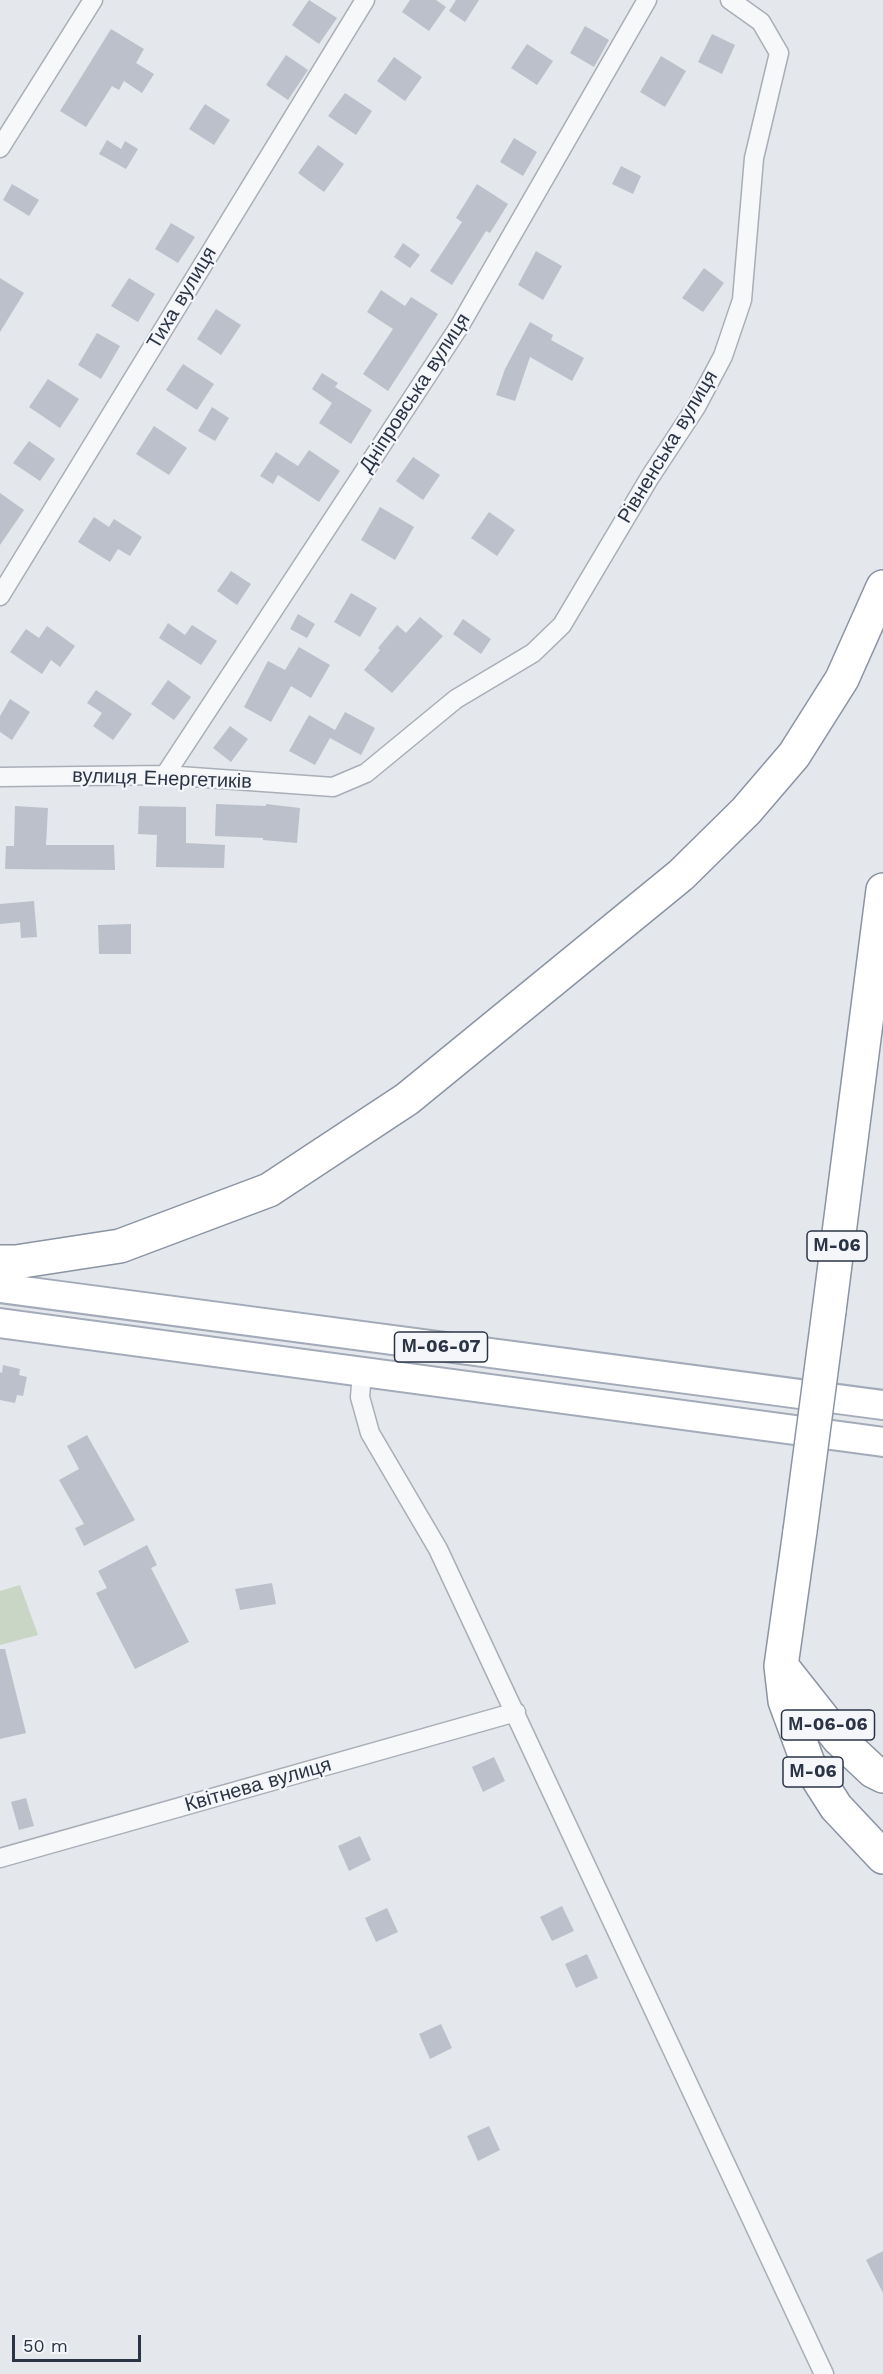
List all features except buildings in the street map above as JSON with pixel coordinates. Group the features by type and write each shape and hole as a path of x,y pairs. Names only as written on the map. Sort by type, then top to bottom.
{"highway":[{"path":"0,1262 16,1262 120,1246 269,1190 407,1099 681,875 746,811 794,755 842,679 883,587"},
{"name":"М-06","path":"883,890 781,1666 785,1701 808,1763 836,1807 883,1857"},
{"name":"М-06-06","path":"781,1666 839,1739 873,1771 883,1776"}],"main road":[{"name":"М-06-07","path":"0,1288 883,1405"},
{"name":"М-06-07","path":"0,1323 883,1442"}],"street":[{"path":"0,148 93,0"},
{"name":"Тиха вулиця","path":"0,596 365,0"},
{"name":"Дніпровська вулиця","path":"165,775 459,327 647,0"},
{"name":"Рівненська вулиця","path":"328,787 366,773 456,699 533,653 562,625 650,477 696,407 723,356 742,300 754,158 778,53 761,22 730,0"},
{"name":"вулиця Енергетиків","path":"0,777 165,775 328,787"},
{"path":"362,1373 360,1397 370,1433 438,1549 824,2374"},
{"name":"Квітнева вулиця","path":"0,1858 516,1712"}],"green space":[{"path":"20,1585 38,1635 0,1645 0,1591"}]}
